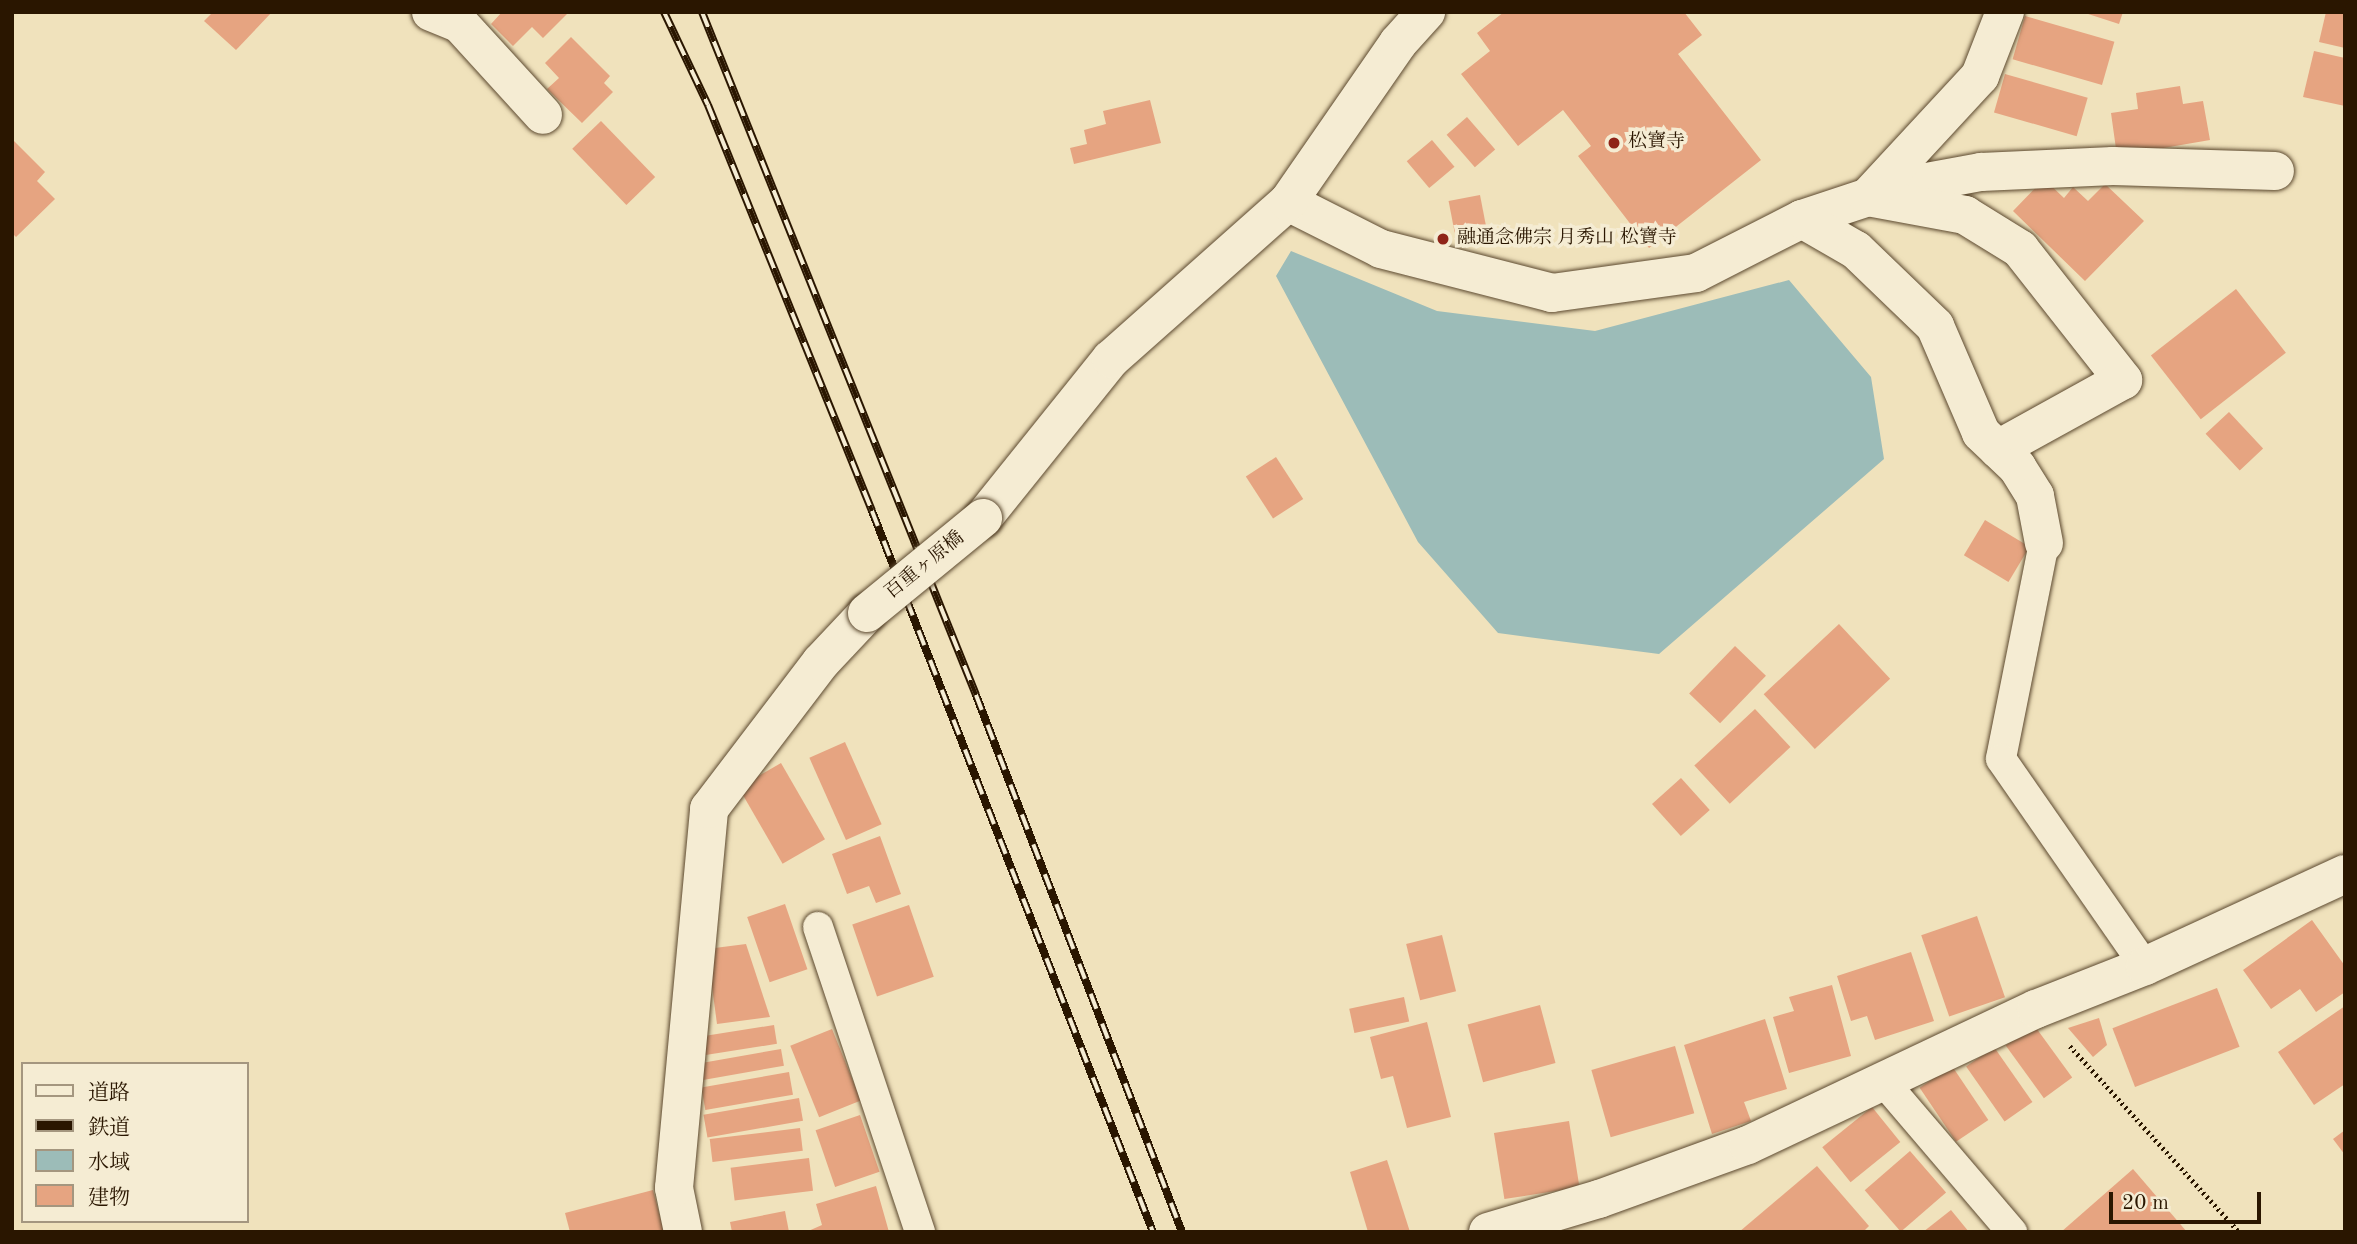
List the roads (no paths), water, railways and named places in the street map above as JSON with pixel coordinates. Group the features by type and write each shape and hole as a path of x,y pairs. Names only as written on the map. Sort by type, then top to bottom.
{"street":[{"path":"431,12 460,24 544,115"},
{"name":"百重ヶ原橋","path":"682,1232 674,1188 709,810 821,662 866,613 983,518 1111,359 1287,202 1398,43 1426,12"},
{"path":"1870,195 1980,76 2005,12"},
{"path":"1287,202 1381,249 1552,293 1696,273 1802,219 1870,195 1981,172 2113,166 2275,171"},
{"path":"1870,195 1965,215 2020,249 2123,380 1998,449"},
{"path":"1802,219 1856,250 1935,326 1981,433 2017,467 2035,496 2045,543"},
{"path":"1488,1232 1599,1199 1748,1145 2036,1009 2145,966 2345,874"}],"lane":[{"path":"2045,543 2001,759 2145,966"},
{"path":"818,927 920,1232"},
{"path":"1883,1081 2012,1232"}],"water":[{"path":"1291,251 1437,311 1595,331 1789,280 1871,377 1884,459 1659,654 1498,633 1418,542 1276,276"}],"railway":[{"path":"664,12 708,105 872,511 1153,1232"},
{"path":"702,12 976,695 1182,1232"}],"place":[{"name":"松寶寺","path":"1614,143"},
{"name":"融通念佛宗 月秀山 松寶寺","path":"1443,239"}]}
